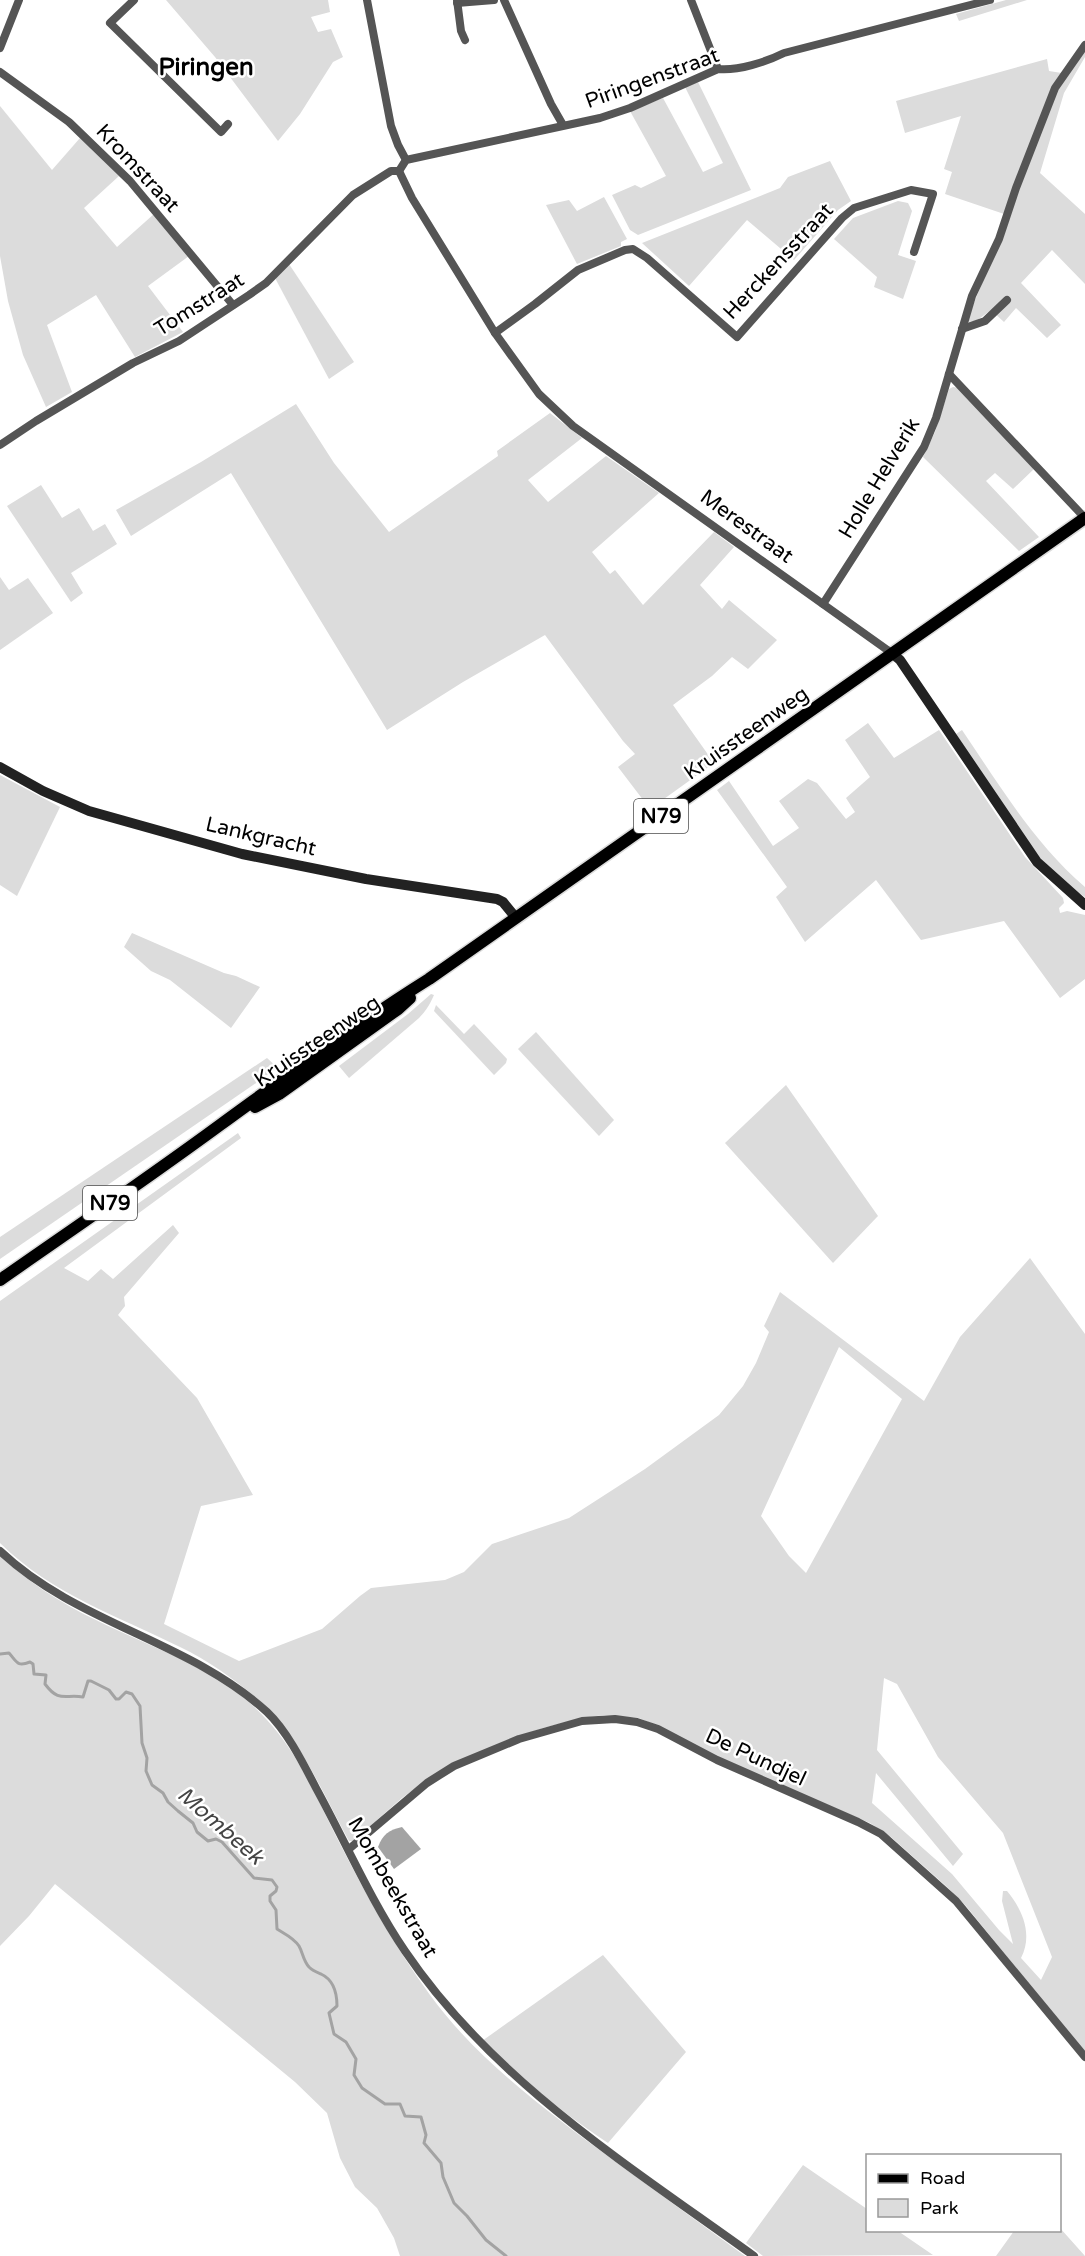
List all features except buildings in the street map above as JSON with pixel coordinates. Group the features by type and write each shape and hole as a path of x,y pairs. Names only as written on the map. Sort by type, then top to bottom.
{"main road":[{"name":"Kruissteenweg","path":"0,1280 220,1126 307,1061 429,980 1085,518"}],"street":[{"path":"0,48 19,0"},
{"path":"134,0 110,23 220,132 228,124"},
{"path":"367,0 391,126 406,160 399,171"},
{"path":"465,40 461,31 457,1 494,0"},
{"path":"504,0 551,104 563,125"},
{"path":"691,0 718,69"},
{"name":"Piringenstraat","path":"406,160 600,118 630,108 718,69 726,70 751,64 784,53 990,0"},
{"name":"Holle Helverik","path":"823,604 924,447 950,374 972,296 999,239 1055,88 1085,45"},
{"name":"Kromstraat","path":"0,72 69,122 130,181 233,305"},
{"name":"Tomstraat","path":"0,445 133,363 179,341 266,283 353,195 391,171 399,171"},
{"name":"Merestraat","path":"399,171 412,198 495,333 539,394 573,426 900,660 1037,862 1085,905"},
{"name":"Herckensstraat","path":"495,333 578,270 625,250 633,249 647,258 737,336 842,218 854,208 911,190 933,194 914,252"},
{"path":"962,329 985,321 1007,300"},
{"path":"950,374 1085,518"},
{"name":"Lankgracht","path":"0,767 43,791 89,811 242,854 366,879 497,899 503,902 516,918"},
{"name":"Mombeekstraat","path":"0,1551 44,1586 89,1612 211,1671 234,1685 269,1714 298,1755 380,1910 404,1950 470,2034 525,2087 754,2256"},
{"name":"De Pundjel","path":"349,1849 427,1782 454,1766 519,1739 582,1720 615,1719 637,1722 658,1729 733,1768 881,1834 956,1901 1085,2057"}],"green space":[{"path":"166,0 328,0 330,12 311,17 318,32 331,29 343,57 333,62 300,114 278,141 215,57"},
{"path":"1006,0 1027,0 959,21 956,14"},
{"path":"1085,50 1085,57 1064,93 1040,173 1085,214 1085,284 1052,250 1021,283 1061,325 1047,338 1016,308 1004,322 991,310 976,321 966,322 1010,216 945,194 952,172 944,169 961,116 905,133 896,101 1047,59 1049,71 1068,74"},
{"path":"698,82 751,190 638,235 630,230 612,195 635,185 641,188 666,176 630,111 663,98 703,172 723,163 685,87"},
{"path":"0,106 52,170 80,138 119,176 84,208 117,247 154,214 189,256 148,286 183,332 135,357 96,295 47,325 72,392 46,407 23,355 8,301 0,256"},
{"path":"830,161 851,201 838,210 794,260 747,220 689,286 642,243 780,188 788,177"},
{"path":"604,197 627,239 621,242 621,246 577,264 546,205 569,200 577,211"},
{"path":"898,201 908,203 912,211 898,255 916,261 903,299 874,287 877,277 834,239 853,218"},
{"path":"289,264 354,362 329,379 275,278"},
{"path":"959,388 1035,468 1013,489 995,473 986,481 1039,537 1019,551 923,457 935,432 949,389"},
{"path":"296,404 334,463 389,532 498,456 497,451 550,413 582,438 528,480 548,502 606,456 659,493 592,552 610,574 615,570 643,605 714,532 734,547 700,585 722,609 729,600 777,640 748,669 732,657 712,676 673,705 714,763 650,809 618,767 635,754 545,635 463,682 387,730 231,473 131,536 116,510"},
{"path":"41,485 62,518 79,508 93,531 105,524 117,544 71,573 83,593 71,602 7,506"},
{"path":"0,577 9,590 28,578 53,613 0,650"},
{"path":"868,723 894,758 939,730 1025,857 1063,898 1064,903 1059,908 1060,913 1067,911 1085,915 1085,979 1060,998 1004,921 921,940 876,880 805,942 776,897 787,887 717,790 729,781 773,846 799,828 779,801 808,779 817,783 846,819 855,812 846,798 870,777 845,740"},
{"path":"962,730 1034,833 1085,887 1085,897 1065,882 1029,845 956,734"},
{"path":"0,775 60,807 17,896 0,885"},
{"path":"132,933 260,987 231,1028 170,980 151,971 124,947"},
{"path":"431,994 434,995 419,1018 349,1078 339,1066"},
{"path":"436,1005 464,1034 474,1024 507,1059 494,1075 434,1011"},
{"path":"536,1032 614,1120 599,1136 518,1049"},
{"path":"267,1058 278,1068 0,1259 0,1237"},
{"path":"786,1085 878,1216 833,1263 725,1143"},
{"path":"238,1133 241,1138 64,1268 88,1281 101,1269 113,1279 173,1225 179,1233 124,1297 125,1306 118,1315 197,1398 253,1495 201,1506 164,1624 239,1661 322,1629 371,1588 445,1580 464,1572 492,1544 569,1518 645,1469 719,1415 743,1386 769,1332 764,1326 780,1292 924,1401 960,1337 1030,1258 1085,1334 1085,2053 966,1906 891,1837 870,1823 726,1762 639,1718 604,1715 582,1718 505,1741 427,1780 402,1798 353,1841 349,1841 298,1748 273,1714 259,1700 201,1658 86,1602 41,1577 0,1543 0,1301","holes":["839,1347 902,1399 806,1573 789,1556 761,1516","884,1678 897,1684 938,1757 1003,1833 1052,1957 1041,1980 1021,1958 1026,1932 1022,1914 1007,1891 1003,1891 1002,1901 1013,1944 952,1874 872,1803 876,1773 953,1866 963,1854 877,1750"]},
{"path":"0,1556 33,1583 70,1607 187,1662 230,1687 249,1703 267,1720 289,1748 307,1778 349,1862 405,1958 430,1995 469,2042 539,2104 745,2256 400,2256 394,2238 377,2208 355,2187 340,2158 327,2113 295,2082 55,1884 0,1946"},
{"path":"603,1955 686,2052 608,2143 543,2095 482,2041"},
{"path":"803,2165 866,2208 866,2232 899,2232 933,2255 763,2256 746,2243"},
{"path":"1061,2229 1085,2256 996,2256 1013,2232 1061,2232"}],"shaded area":[{"path":"402,1827 421,1849 394,1869 378,1847 387,1833"}],"waterway":[{"name":"Mombeek","path":"0,1654 9,1653 20,1664 30,1662 33,1664 34,1674 46,1675 45,1684 58,1696 83,1697 88,1681 109,1690 116,1699 126,1692 132,1694 140,1706 142,1743 147,1758 146,1771 152,1785 163,1793 168,1802 193,1823 197,1832 208,1841 216,1839 222,1842 254,1878 272,1880 277,1887 270,1896 270,1901 276,1910 277,1929 297,1943 309,1967 332,1983 337,2001 337,2006 329,2013 334,2034 346,2042 356,2059 354,2075 362,2088 385,2104 400,2104 405,2116 421,2117 426,2135 424,2143 441,2163 443,2177 454,2203 486,2240 506,2256"}],"district":[{"name":"Piringen","path":"206,67"}]}
